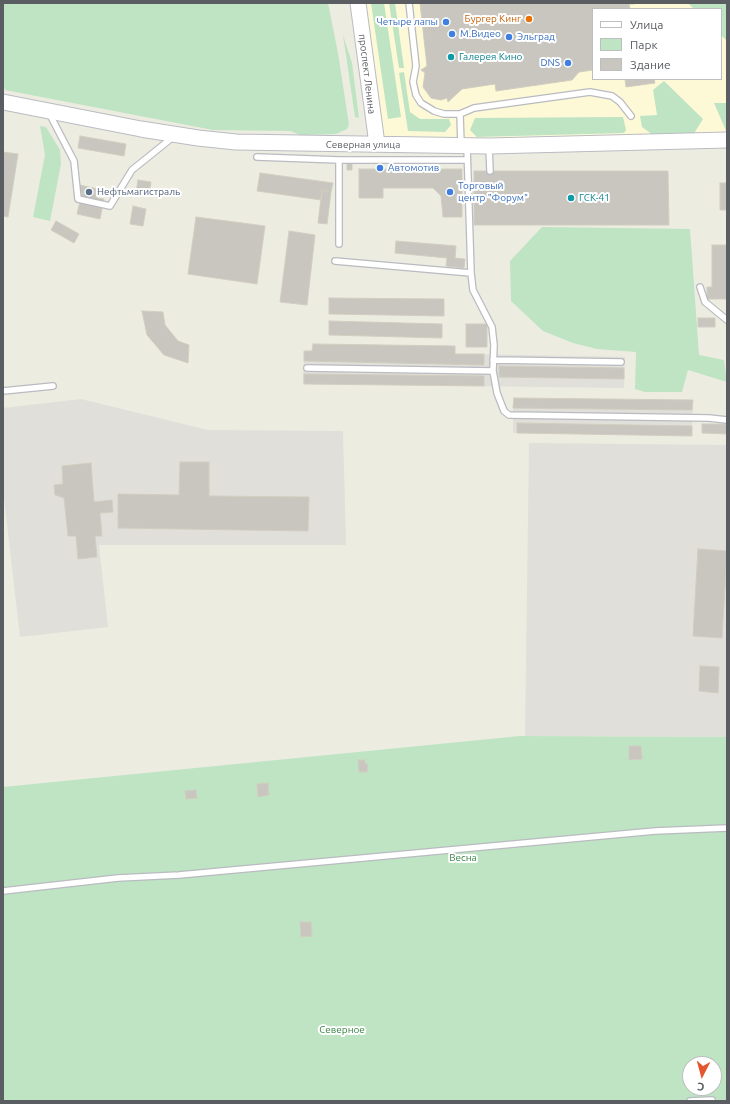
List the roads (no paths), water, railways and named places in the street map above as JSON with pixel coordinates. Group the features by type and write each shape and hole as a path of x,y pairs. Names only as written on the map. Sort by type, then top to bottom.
{"main road":[{"name":"проспект Ленина","path":"358,3 377,144"},
{"name":"Северная улица","path":"3,102 176,135 236,142 489,146 727,140"}],"lane":[{"path":"409,3 416,66 413,82 416,95 421,103 434,111 444,114 460,114 474,108 590,92 612,96 625,108 630,116"},
{"path":"48,111 55,129 74,161 78,199 110,206 132,170 176,135"},
{"path":"460,114 467,160 471,273 473,290 492,327 493,371 497,393 504,411 509,415 681,419 709,418 727,420"},
{"path":"489,146 490,171"},
{"path":"257,157 339,160 467,160"},
{"path":"339,160 339,244"},
{"path":"335,261 471,273"},
{"path":"700,287 705,302 727,320"},
{"path":"493,360 621,362"},
{"path":"307,368 493,371"},
{"path":"3,391 53,386"},
{"path":"3,891 118,878 186,874 654,831 727,828"},
{"path":"690,1101 712,1100"}],"place":[{"name":"Бургер Кинг","path":"529,19"},
{"name":"Четыре лапы","path":"446,22"},
{"name":"М.Видео","path":"452,34"},
{"name":"Эльград","path":"509,37"},
{"name":"Галерея Кино","path":"451,57"},
{"name":"DNS","path":"568,63"},
{"name":"Автомотив","path":"380,168"},
{"name":"Нефтьмагистраль","path":"89,192"},
{"name":"Торговый центр \"Форум\"","path":"450,192"},
{"name":"ГСК-41","path":"571,198"}],"park label":[{"name":"Весна","path":"463,858"},
{"name":"Северное","path":"342,1030"}]}
